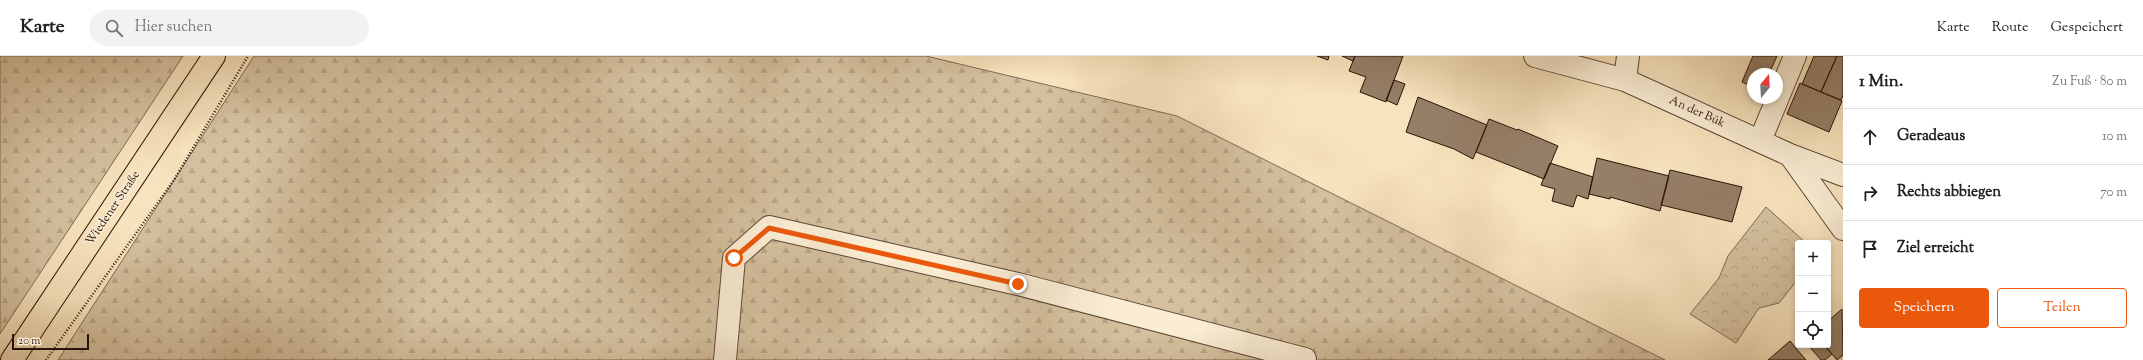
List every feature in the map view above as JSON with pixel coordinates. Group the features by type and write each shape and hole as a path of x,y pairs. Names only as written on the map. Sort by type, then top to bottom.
{"main road":[{"name":"Wiedener Straße","path":"12,360 214,56"}],"street":[{"name":"An der Bük","path":"1536,56 1625,80 1790,155 1843,175"},
{"path":"1625,80 1628,56"},
{"path":"1760,141 1795,56"},
{"name":"An der Bük","path":"1790,155 1843,229"},
{"path":"725,360 734,258 769,228 1018,284 1305,359"}],"path":[{"path":"46,360 174,180 248,56"}],"green space":[{"path":"0,56 183,56 0,334"},
{"path":"254,56 926,56 1177,116 1665,360 58,360"},
{"path":"1766,207 1803,240 1795,240 1795,283 1779,303 1759,308 1736,343 1690,314 1719,278 1728,256"}],"building":[{"path":"1317,56 1329,56 1328,60"},
{"path":"1342,56 1355,56 1353,61"},
{"path":"1355,56 1403,56 1386,102 1360,92 1366,77 1349,71"},
{"path":"1753,56 1777,56 1772,68 1748,68"},
{"path":"1814,56 1837,56 1821,92 1802,84"},
{"path":"1837,56 1843,56 1843,95 1841,100 1821,92"},
{"path":"1747,70 1747,84 1742,82"},
{"path":"1394,80 1405,84 1397,105 1386,100"},
{"path":"1800,83 1842,101 1829,132 1787,114"},
{"path":"1418,97 1487,125 1473,159 1454,149 1406,132"},
{"path":"1489,119 1517,130 1518,129 1558,146 1544,179 1476,152"},
{"path":"1597,158 1669,176 1660,211 1610,197 1610,199 1589,194"},
{"path":"1550,163 1593,177 1588,199 1577,195 1573,207 1552,201 1555,189 1541,185"},
{"path":"1670,170 1742,187 1732,222 1661,205"},
{"path":"1842,309 1843,355 1837,360 1827,348 1831,348 1831,318"},
{"path":"1790,341 1806,360 1768,360"},
{"path":"1811,348 1827,348 1832,354 1825,360 1821,360"}],"route":[{"path":"734,258 769,228 1018,284"}]}
